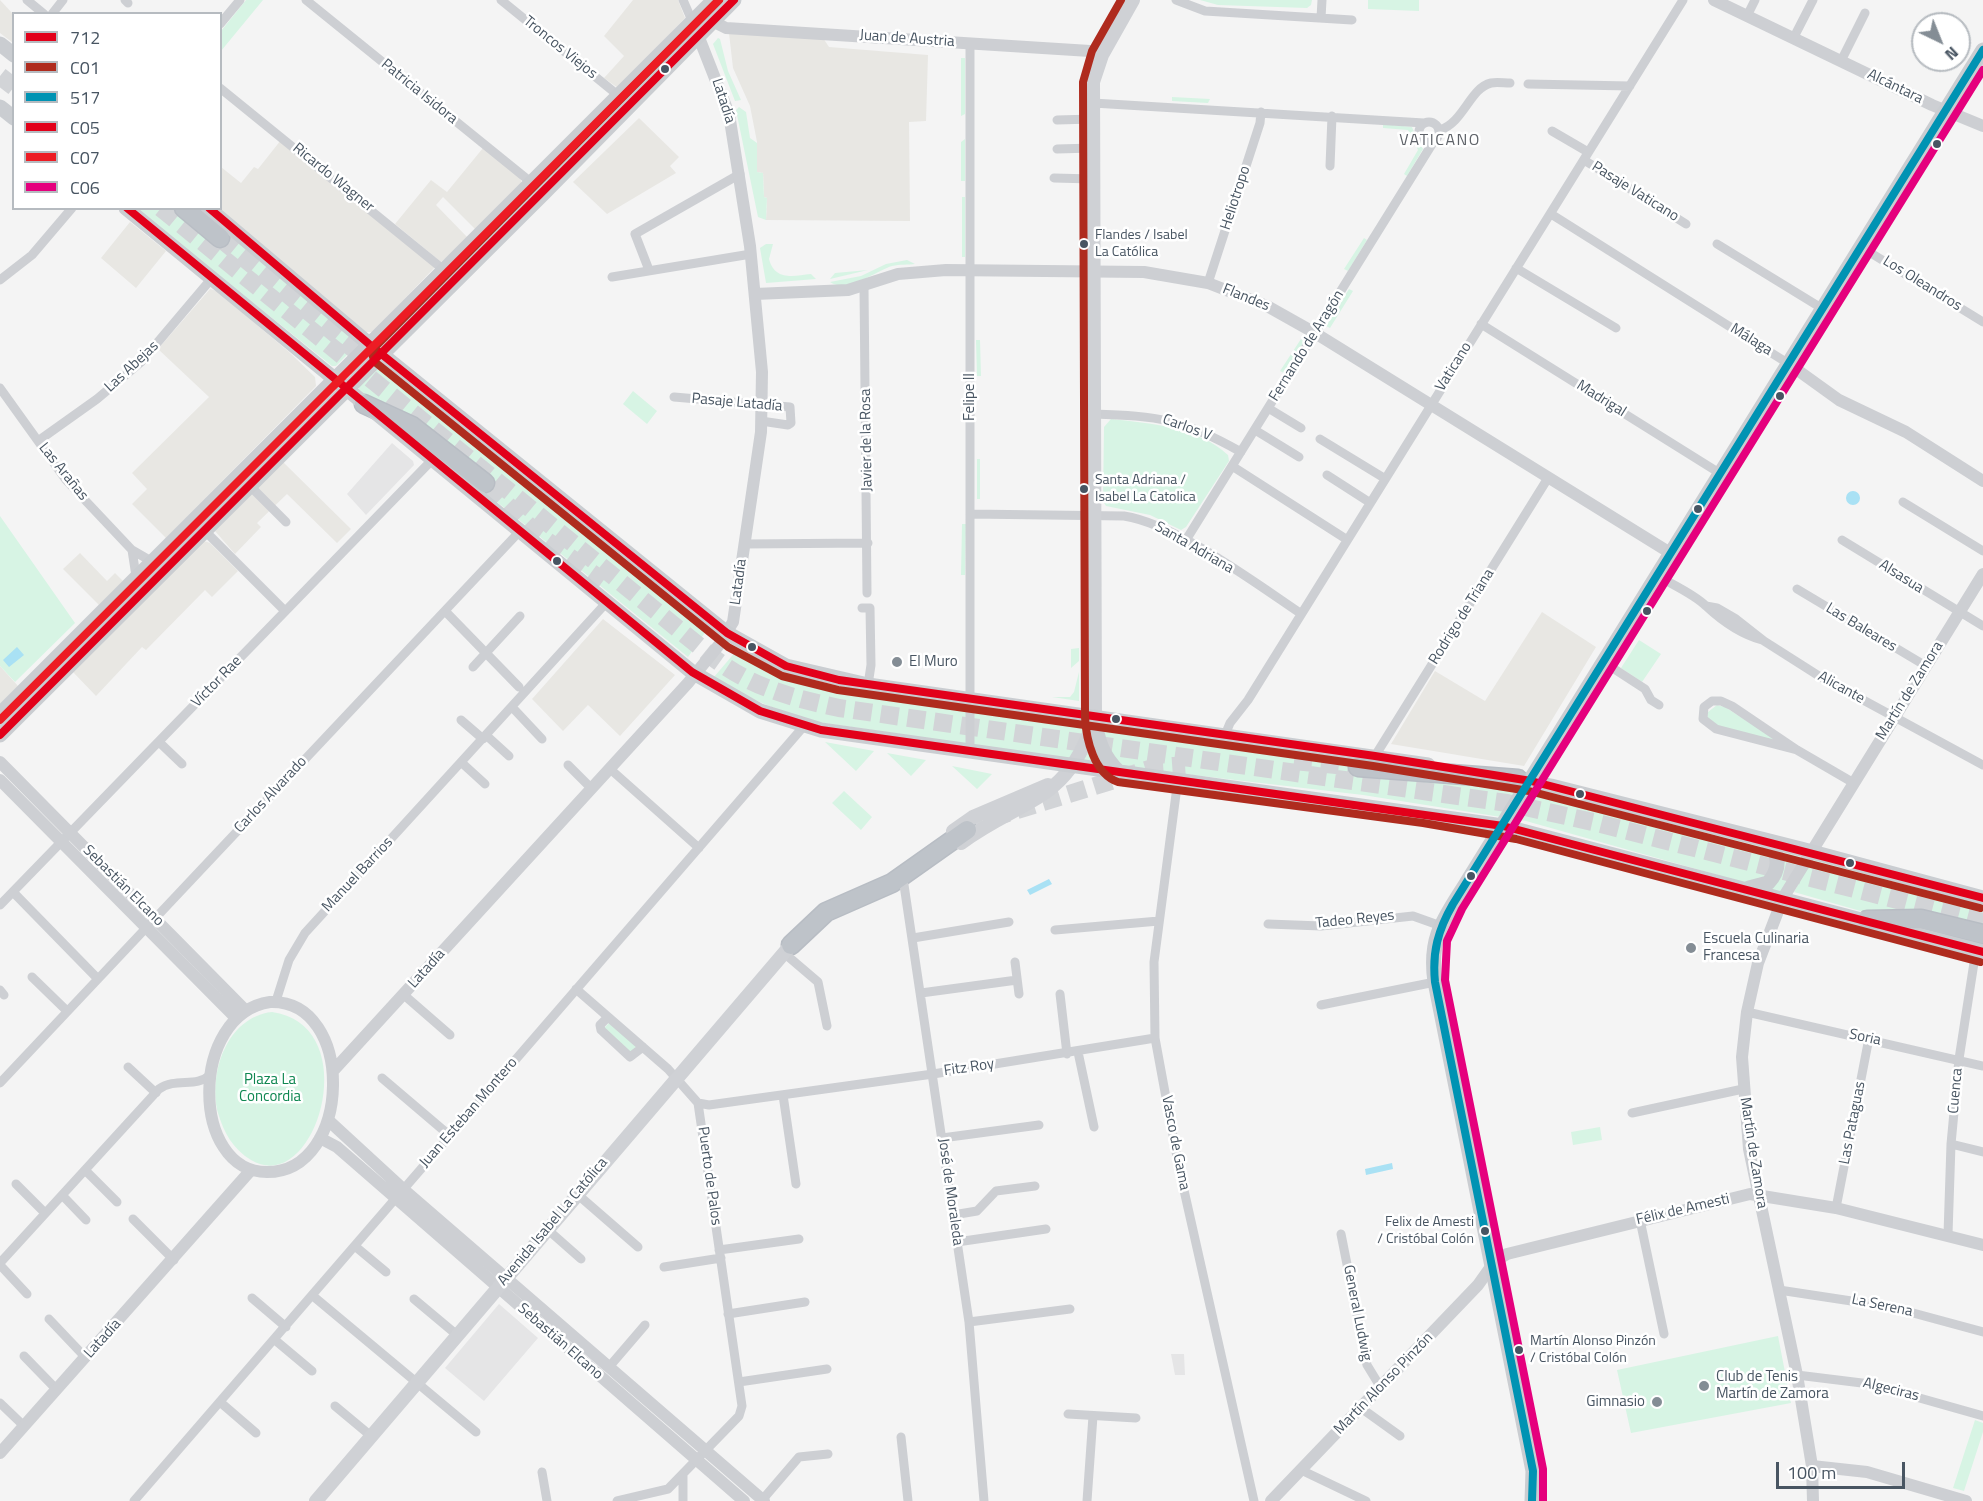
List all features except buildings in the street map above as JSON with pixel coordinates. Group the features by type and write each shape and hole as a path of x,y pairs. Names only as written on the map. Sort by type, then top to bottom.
{"highway":[{"path":"186,210 220,238"},
{"path":"364,404 412,426 485,483"},
{"path":"1358,767 1524,780"},
{"path":"787,949 820,915 892,883 967,830"},
{"path":"1867,920 1921,919 1981,945"}],"main road":[{"path":"0,714 714,0"},
{"path":"714,0 711,14 714,22"},
{"path":"0,735 699,38 734,0"},
{"name":"Avenida Isabel La Católica","path":"787,949 824,918 904,885 978,831 1037,800 1068,771 1086,745 1095,717 1093,82 1102,55 1133,0"},
{"path":"0,44 12,53"},
{"path":"1532,1501 1533,1471 1435,982 1433,950 1440,926 1503,826 1524,780 1605,663 1983,50"},
{"path":"0,107 12,116"},
{"path":"128,210 333,380 695,674 750,706 804,726 970,751 1068,771 1119,772 1178,779 1503,826 1867,920"},
{"path":"210,210 369,344 727,633 786,666 807,673 868,685 1375,756 1524,780 1810,851 1983,898"},
{"path":"143,593 153,572 151,561"},
{"path":"1095,717 1100,744 1108,760 1119,772"},
{"name":"Avenida Isabel La Católica","path":"316,1501 815,915 837,898 895,873 973,818 1068,771"},
{"path":"1746,888 1763,886 1774,875 1777,857 1766,841"}],"street":[{"path":"27,0 42,12"},
{"path":"53,12 63,0"},
{"path":"222,22 240,0"},
{"name":"Patricia Isidora","path":"306,0 532,183"},
{"name":"Troncos Viejos","path":"501,0 619,96"},
{"path":"683,0 693,23"},
{"path":"1176,0 1205,11 1352,20"},
{"path":"1321,18 1322,0"},
{"name":"Vaticano","path":"1225,735 1230,723 1248,700 1683,0"},
{"name":"Alcántara","path":"1714,0 1983,126"},
{"path":"1747,16 1755,0"},
{"path":"1794,39 1813,0"},
{"path":"1841,61 1865,13"},
{"name":"Juan de Austria","path":"714,22 726,28 1090,51 1102,55"},
{"name":"Latadía","path":"333,1071 695,674 727,633 736,608 761,421 762,372 751,254 729,114 693,23"},
{"name":"Felipe II","path":"970,43 970,751"},
{"path":"1093,103 1332,116 1419,125 1434,123 1440,130 1454,124 1483,87 1490,83 1510,83"},
{"path":"1528,84 1630,86"},
{"name":"Ricardo Wagner","path":"222,90 444,270"},
{"name":"Heliotropo","path":"1208,283 1260,123 1261,112"},
{"path":"1330,166 1332,116"},
{"path":"1057,120 1093,119"},
{"path":"1419,125 1420,136 1429,144"},
{"name":"Fernando de Aragón","path":"1186,540 1429,144 1440,130"},
{"name":"Pasaje Vaticano","path":"1552,131 1686,224"},
{"path":"1057,149 1093,148"},
{"path":"649,270 635,234 740,174"},
{"path":"1053,178 1093,178"},
{"path":"0,280 32,255 70,210"},
{"name":"Málaga","path":"1551,214 1789,364 1839,400 1906,432 1983,481"},
{"path":"1717,244 1823,309"},
{"name":"Los Oleandros","path":"1861,247 1983,322"},
{"path":"612,277 751,254"},
{"path":"1516,268 1616,328"},
{"name":"Flandes","path":"755,294 817,293 864,286 912,272 970,269 1144,272 1208,283 1267,306 1315,333 1672,554"},
{"name":"Las Abejas","path":"38,441 97,399 141,362 212,278"},
{"name":"Javier de la Rosa","path":"864,286 867,593"},
{"name":"Madrigal","path":"1481,324 1721,474"},
{"name":"Las Arañas","path":"0,388 66,480 132,550 151,561"},
{"name":"Pasaje Latadía","path":"674,397 790,407 790,423 788,424 761,421"},
{"path":"1268,408 1301,428"},
{"name":"Carlos V","path":"1093,414 1165,418 1204,432 1241,452"},
{"path":"1254,430 1299,457"},
{"path":"1320,439 1384,478"},
{"name":"Víctor Rae","path":"0,905 433,459"},
{"path":"1232,466 1346,539"},
{"path":"1326,475 1369,502"},
{"name":"Rodrigo de Triana","path":"1375,756 1548,478"},
{"path":"250,486 286,522"},
{"path":"1903,502 1983,551"},
{"name":"Santa Adriana","path":"970,514 1124,516 1146,520 1186,540 1300,613"},
{"path":"205,531 285,611"},
{"name":"Carlos Alvarado","path":"0,1083 520,531"},
{"name":"Alsasua","path":"1842,540 1983,626"},
{"path":"744,544 868,543"},
{"path":"132,550 136,576"},
{"name":"Martín de Zamora","path":"1813,1501 1812,1466 1797,1375 1749,1149 1742,1057 1747,1012 1758,963 1783,898 1852,782 1983,574"},
{"name":"Alicante","path":"1658,576 1706,606 1713,615 1748,636 1764,641 1819,676 1983,765"},
{"name":"Las Baleares","path":"1797,589 1926,666"},
{"name":"Manuel Barrios","path":"276,1002 286,968 305,933 607,602"},
{"path":"862,608 870,608 871,665 868,685"},
{"path":"444,611 519,687"},
{"path":"473,667 520,616"},
{"path":"1605,663 1645,689 1651,700 1659,705"},
{"path":"1797,750 1716,729 1702,719 1704,707 1712,701 1727,703 1797,750 1852,782"},
{"path":"512,707 542,739"},
{"path":"461,720 509,756"},
{"name":"Juan Esteban Montero","path":"134,1501 356,1247 449,1136 804,726"},
{"path":"159,741 182,764"},
{"name":"Sebastián Elcano","path":"0,762 70,832 151,923 241,1014"},
{"path":"462,763 485,784"},
{"path":"568,765 591,788"},
{"path":"609,768 699,848"},
{"name":"Vasco de Gama","path":"1178,779 1158,921 1153,982 1155,1038 1179,1168 1254,1501"},
{"name":"Sebastián Elcano","path":"0,780 61,842 151,923"},
{"name":"José de Moraleda","path":"904,885 969,1322 984,1501"},
{"path":"13,892 98,979"},
{"name":"Tadeo Reyes","path":"1268,924 1321,926 1413,916 1440,926"},
{"path":"1054,930 1158,921"},
{"path":"913,938 1009,922"},
{"name":"Cuenca","path":"1948,1234 1951,1144 1959,1059 1981,945"},
{"path":"787,949 818,982 827,1026"},
{"path":"1015,963 1019,994"},
{"path":"32,977 67,1011"},
{"path":"921,993 1017,980"},
{"path":"1321,1005 1435,982"},
{"path":"576,989 643,1047 698,1102"},
{"path":"1060,994 1067,1054"},
{"path":"404,995 450,1035"},
{"path":"276,1002 298,1009 312,1021 328,1048 333,1071 333,1094 328,1120 320,1138 307,1155 290,1167 269,1172 251,1170 234,1158 221,1139 213,1116 205,1079 219,1042 241,1014 258,1004 276,1002"},
{"name":"Soria","path":"1747,1012 1869,1038 1983,1066"},
{"path":"608,1017 600,1025 601,1030 630,1057 643,1047"},
{"name":"Fitz Roy","path":"698,1102 709,1105 933,1074 1155,1038"},
{"name":"Las Pataguas","path":"1836,1208 1869,1038"},
{"path":"1078,1052 1094,1127"},
{"path":"128,1067 156,1093"},
{"path":"382,1078 449,1136"},
{"path":"27,1294 0,1264 156,1093 175,1082 205,1079"},
{"path":"1632,1113 1743,1089"},
{"path":"783,1095 796,1184"},
{"name":"Puerto de Palos","path":"617,1501 668,1489 740,1416 742,1406 739,1382 698,1102"},
{"name":"Sebastián Elcano","path":"328,1120 400,1195"},
{"path":"942,1138 1039,1125"},
{"name":"Sebastián Elcano","path":"320,1138 337,1147 400,1195 501,1283 615,1390 744,1501"},
{"path":"1951,1144 1983,1152"},
{"path":"85,1170 117,1202"},
{"name":"Latadía","path":"0,1453 174,1260 251,1170"},
{"path":"16,1184 45,1213"},
{"path":"953,1215 977,1211 996,1191 1035,1186"},
{"path":"577,1194 638,1246"},
{"name":"Félix de Amesti","path":"1492,1264 1507,1254 1640,1220 1758,1194 1836,1208 1948,1234 1983,1245"},
{"path":"62,1195 86,1220"},
{"path":"133,1219 174,1260"},
{"path":"1640,1220 1664,1334"},
{"path":"547,1229 581,1259"},
{"path":"957,1242 1046,1229"},
{"name":"General Ludwig","path":"1341,1234 1367,1365 1381,1388"},
{"path":"664,1267 799,1239"},
{"path":"356,1247 386,1272"},
{"name":"Martín Alonso Pinzón","path":"1272,1501 1478,1285 1492,1264"},
{"name":"Sebastián Elcano","path":"501,1283 609,1367 764,1500"},
{"name":"La Serena","path":"1779,1290 1891,1307 1983,1332"},
{"path":"313,1296 476,1432"},
{"path":"252,1298 286,1327"},
{"path":"414,1299 457,1335"},
{"path":"728,1314 805,1302"},
{"path":"969,1322 1070,1309"},
{"path":"49,1319 86,1358"},
{"name":"Sebastián Elcano","path":"609,1367 645,1325"},
{"path":"275,1340 312,1371"},
{"path":"24,1356 57,1390"},
{"path":"739,1382 826,1369"},
{"name":"Algeciras","path":"1797,1375 1870,1384 1983,1416"},
{"path":"615,1390 624,1380"},
{"path":"220,1402 256,1433"},
{"path":"0,1403 24,1426"},
{"path":"335,1406 371,1436"},
{"path":"1361,1408 1400,1436"},
{"path":"1068,1414 1136,1418"},
{"path":"1086,1501 1093,1416"},
{"path":"901,1437 908,1501"},
{"path":"764,1500 799,1457 828,1454"},
{"path":"1812,1466 1866,1472 1966,1501"},
{"path":"1301,1470 1366,1501"},
{"path":"542,1472 547,1501"},
{"path":"683,1476 683,1501"}],"shaded area":[{"path":"0,0 12,13 12,42 0,33"},
{"path":"633,0 678,0 685,18 618,88 604,78 624,56 604,36"},
{"path":"729,33 823,38 829,47 928,55 926,121 909,122 910,221 766,220 767,198 764,197 763,173 757,172 757,142 750,106 733,68"},
{"path":"639,118 679,157 670,166 676,173 607,214 573,182"},
{"path":"281,140 435,267 373,332 366,332 215,210 222,210 222,168 241,183 254,167 258,169"},
{"path":"483,148 520,178 522,184 477,231 443,197 436,205 469,239 441,262 395,224 431,180 447,192"},
{"path":"130,222 166,251 136,288 101,258"},
{"path":"210,289 217,291 289,352 315,377 316,386 166,538 132,504 147,489 132,473 209,397 158,349"},
{"path":"392,443 413,461 414,465 366,515 347,494"},
{"path":"283,462 351,529 337,543 287,494 257,523 261,527 235,554 215,531"},
{"path":"204,541 210,543 238,571 212,597 205,590 146,650 142,647 96,696 72,671"},
{"path":"80,553 107,581 115,573 123,581 99,605 63,569"},
{"path":"1542,612 1596,647 1524,766 1391,744 1435,671 1485,701"},
{"path":"603,619 675,675 620,736 588,705 563,731 532,699"},
{"path":"0,666 18,686 0,704"},
{"path":"499,1304 538,1338 484,1401 445,1368"},
{"path":"1171,1354 1184,1354 1185,1375 1175,1375"}],"green space":[{"path":"246,0 263,0 222,50 222,30"},
{"path":"1200,0 1312,0 1311,5 1307,8 1218,5"},
{"path":"1368,0 1419,0 1419,11 1368,9"},
{"path":"718,38 728,71 741,100 735,101 713,44"},
{"path":"672,52 674,54 407,320 405,318"},
{"path":"961,58 965,58 965,114 961,116"},
{"path":"1172,97 1210,99 1208,103 1172,101"},
{"path":"739,107 746,112 750,138 757,143 757,172 763,173 764,197 767,198 766,220 758,217 736,110"},
{"path":"1383,124 1412,127 1416,137 1412,139 1408,130 1383,128"},
{"path":"965,139 965,181 961,181 961,142"},
{"path":"1418,140 1423,149 1407,176 1404,174 1418,150 1414,142"},
{"path":"962,197 965,197 965,257 962,257"},
{"path":"137,210 176,210 218,244 193,210 201,210 357,342 357,345 336,366 332,366"},
{"path":"1364,238 1367,240 1348,271 1344,269"},
{"path":"766,244 773,244 769,259 780,274 798,276 811,274 816,279 766,283 760,248"},
{"path":"907,260 915,264 892,266 852,284 837,285 830,282 861,276 886,264"},
{"path":"868,270 830,279 835,273"},
{"path":"1349,289 1353,291 1330,328 1326,326"},
{"path":"1301,339 1304,342 1284,373 1280,371"},
{"path":"976,340 980,340 981,376 977,376"},
{"path":"382,365 709,627 688,657 359,390 359,387"},
{"path":"633,391 657,411 647,424 623,404"},
{"path":"1111,419 1188,432 1216,446 1228,455 1229,461 1186,527 1181,530 1150,515 1106,506 1103,501 1104,427"},
{"path":"977,459 980,459 980,499 977,499"},
{"path":"0,516 75,623 15,682 0,666"},
{"path":"962,524 966,524 965,575 961,575"},
{"path":"1082,528 1087,528 1086,580 1082,580"},
{"path":"1639,640 1661,654 1642,682 1621,668"},
{"path":"1079,648 1079,661 1071,668 1071,649"},
{"path":"737,650 779,673 822,684 1381,764 1546,792 1801,854 1781,893 1526,821 1363,795 1133,768 817,722 764,704 714,677"},
{"path":"1079,672 1079,701 1052,697 1070,697 1074,692"},
{"path":"1717,705 1725,707 1778,741 1718,727 1707,719 1708,712"},
{"path":"825,742 874,751 856,771"},
{"path":"887,753 926,760 911,776"},
{"path":"952,766 992,774 977,789"},
{"path":"844,791 872,817 861,830 832,803"},
{"path":"1812,858 1983,904 1983,946 1794,892"},
{"name":"Plaza La Concordia","path":"272,1012 301,1024 318,1046 324,1075 322,1105 311,1134 295,1155 274,1165 251,1160 234,1146 220,1120 216,1097 216,1081 224,1049 243,1024 256,1016"},
{"path":"610,1022 637,1046 631,1053 604,1028"},
{"path":"1600,1127 1602,1140 1573,1145 1571,1132"},
{"name":"Club de Tenis Martín de Zamora","path":"1778,1336 1791,1403 1631,1433 1617,1370"},
{"path":"1975,1420 1983,1423 1983,1432 1964,1491 1953,1488"}],"water":[{"path":"1853,491 1858,493 1860,498 1858,503 1853,505 1848,503 1846,498 1848,493"},
{"path":"17,647 24,655 9,667 3,660"},
{"path":"1049,879 1052,884 1030,895 1027,890"},
{"path":"1392,1163 1393,1169 1366,1175 1365,1169"}],"tunnel":[{"path":"0,76 12,85"},
{"path":"163,210 715,659 729,669 774,691 839,708 1507,803 1593,822 1983,922"},
{"path":"220,238 373,365"},
{"path":"488,486 536,533 603,581"},
{"path":"1294,761 1358,767"},
{"path":"967,830 979,822 1156,767 1185,765"}],"transit line":[{"name":"C01","path":"719,0 375,347 372,354 375,362 728,647 782,676 838,690 1373,766 1529,791 1980,908"},
{"name":"C07","path":"0,720 719,0"},
{"name":"C05","path":"0,735 734,0"},
{"name":"C01","path":"1121,0 1092,51 1083,82 1085,717 1093,755 1103,772 1118,782 1423,823 1516,839 1980,962"},
{"name":"517","path":"1532,1501 1533,1471 1435,982 1434,961 1440,932 1453,904 1983,50"},
{"name":"C06","path":"1543,1501 1543,1469 1445,980 1447,941 1462,909 1983,70"},
{"name":"712","path":"129,210 692,672 760,711 821,730 1503,826 1983,952"},
{"name":"712","path":"211,210 369,344 727,633 786,666 839,680 1375,756 1531,781 1983,898"}],"place":[{"name":"Flandes / Isabel La Católica","path":"1084,244"},
{"name":"Santa Adriana / Isabel La Catolica","path":"1084,489"},
{"name":"El Muro","path":"897,662"},
{"name":"Escuela Culinaria Francesa","path":"1691,948"},
{"name":"Felix de Amesti / Cristóbal Colón","path":"1485,1231"},
{"name":"Martín Alonso Pinzón / Cristóbal Colón","path":"1519,1350"},
{"name":"Club de Tenis Martín de Zamora","path":"1704,1386"},
{"name":"Gimnasio","path":"1657,1402"}],"district":[{"name":"VATICANO","path":"1440,141"}]}
